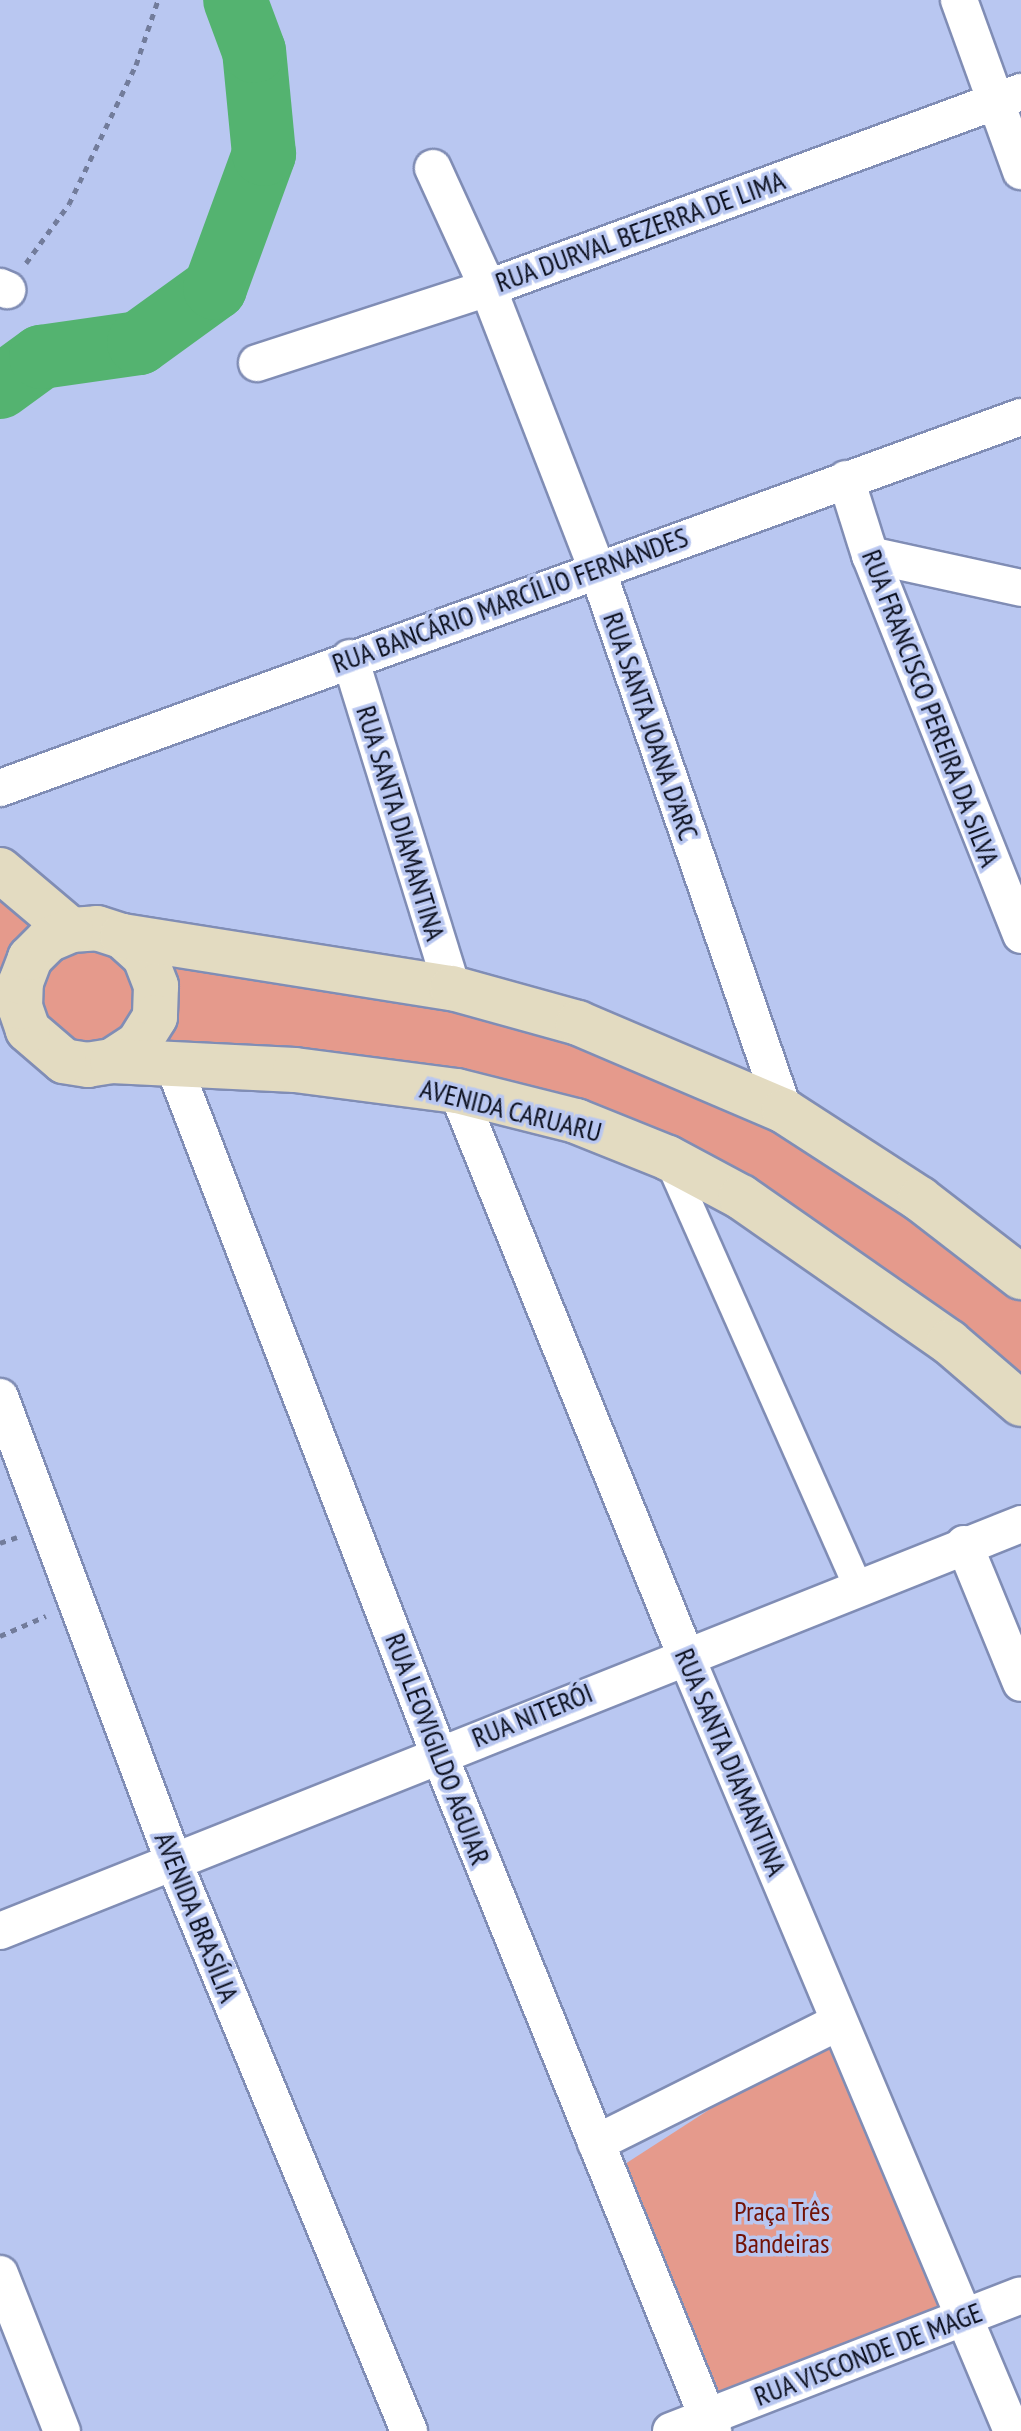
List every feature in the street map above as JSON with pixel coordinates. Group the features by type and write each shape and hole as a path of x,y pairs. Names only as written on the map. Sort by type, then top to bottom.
{"main road":[{"path":"0,870 71,930 97,928 122,936 452,988 578,1023 784,1111 920,1199 1021,1277"},
{"name":"AVENIDA CARUARU","path":"71,930 48,940 30,958 21,982 10,995 28,1030 64,1061 88,1065 112,1061 295,1070 457,1091 576,1121 668,1158 837,1260 949,1342 1021,1404"},
{"path":"112,1061 138,1044 155,1017 156,986 145,957 122,936"}],"street":[{"path":"959,0 1007,97 1021,171"},
{"name":"RUA DURVAL BEZERRA DE LIMA","path":"257,363 488,288 1007,97"},
{"name":"RUA SANTA JOANA D'ARC","path":"433,168 488,288 597,569 784,1111"},
{"name":"RUA BANCÁRIO MARCÍLIO FERNANDES","path":"0,788 350,658 1021,417"},
{"name":"RUA FRANCISCO PEREIRA DA SILVA","path":"846,479 870,555 1021,935"},
{"path":"870,555 1021,588"},
{"name":"RUA SANTA DIAMANTINA","path":"350,658 452,988"},
{"name":"RUA LEOVIGILDO AGUIAR","path":"173,1064 438,1752 710,2423"},
{"name":"RUA SANTA DIAMANTINA","path":"457,1091 685,1654 1012,2431"},
{"path":"668,1158 858,1586"},
{"name":"AVENIDA BRASÍLIA","path":"0,1397 172,1858 409,2431"},
{"name":"RUA NITERÓI","path":"0,1931 172,1858 1021,1524"},
{"path":"964,1544 1021,1683"},
{"path":"596,2143 839,2022"},
{"path":"0,2274 62,2431"},
{"name":"RUA VISCONDE DE MAGE","path":"671,2431 710,2423 1021,2295"}],"path":[{"path":"4,289 69,204 136,65 158,0"},
{"path":"0,1636 77,1604"}],"green space":[{"path":"0,880 57,927 14,989 0,974"},
{"path":"102,935 150,989 113,1052 41,1034 36,962"},
{"path":"154,953 447,996 751,1103 886,1193 1021,1299 1021,1390 645,1141 140,1053"},
{"name":"Praça Três Bandeiras","path":"828,2033 962,2303 707,2397 625,2164"}],"waterway":[{"path":"0,387 41,357 139,343 215,288 264,154 254,51 235,0"}]}
